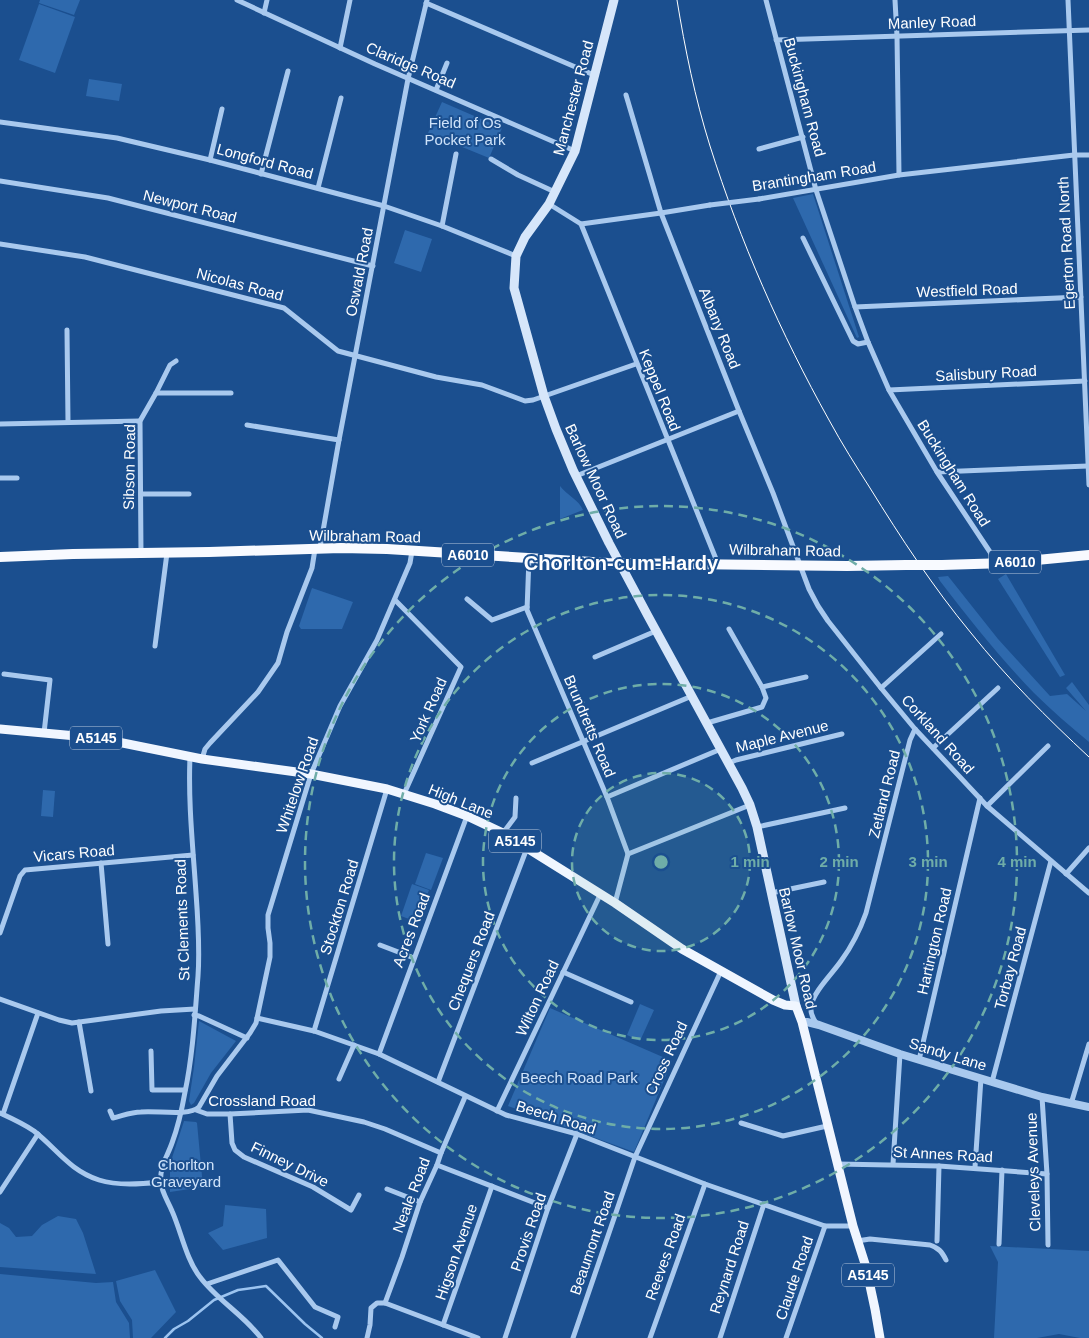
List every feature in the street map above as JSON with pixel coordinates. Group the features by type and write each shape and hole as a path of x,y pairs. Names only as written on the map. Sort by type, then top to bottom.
{"highway":[{"name":"Wilbraham Road","path":"0,557 341,548 620,563 906,566 993,564 1089,555"}],"main road":[{"name":"Manchester Road","path":"544,396 514,288 516,256 525,237 549,204 575,151 614,0"},
{"name":"Barlow Moor Road","path":"544,396 576,476 656,632 722,749 750,805 757,827 796,1006 802,1022 857,1241 866,1267 880,1338"},
{"name":"A5145","path":"0,729 98,738 190,757"},
{"name":"High Lane","path":"190,757 310,774 387,789 467,816 503,833 615,903 682,949 773,1000 785,1005 796,1006"}],"street":[{"name":"Claridge Road","path":"238,0 340,48 575,151"},
{"path":"264,12 267,0"},
{"path":"340,48 350,0"},
{"name":"Buckingham Road","path":"766,0 816,190 868,342 889,390 937,472 990,552 993,564"},
{"path":"895,0 899,175"},
{"name":"Egerton Road North","path":"1068,0 1089,486"},
{"path":"426,1 594,75"},
{"name":"Oswald Road","path":"318,549 408,78 426,1"},
{"name":"Manley Road","path":"776,40 1089,30"},
{"path":"436,90 447,63"},
{"path":"261,174 288,72"},
{"name":"Albany Road","path":"626,96 661,213 801,566"},
{"path":"318,188 341,98"},
{"path":"210,160 222,109"},
{"name":"Longford Road","path":"0,122 118,138 318,188 384,206 442,226 516,256"},
{"path":"759,149 803,137"},
{"path":"442,226 456,154"},
{"name":"Brantingham Road","path":"581,224 710,204 759,199 899,175 1074,155 1089,155"},
{"path":"491,159 555,192"},
{"name":"Newport Road","path":"0,180 108,198 372,266"},
{"path":"549,204 581,224"},
{"name":"Keppel Road","path":"581,224 718,564"},
{"path":"803,238 852,341 858,344 868,342"},
{"name":"Nicolas Road","path":"0,244 85,257 284,308 338,351 436,377 482,385 525,401 533,400 636,364"},
{"name":"Westfield Road","path":"855,307 1081,297"},
{"path":"66,330 68,422"},
{"name":"Sibson Road","path":"141,553 140,421 170,365 176,362"},
{"name":"Salisbury Road","path":"889,390 1085,381"},
{"path":"156,393 232,393"},
{"path":"576,476 739,411"},
{"path":"0,424 140,421"},
{"path":"247,426 339,440"},
{"path":"937,472 1088,466"},
{"path":"0,478 18,478"},
{"path":"141,494 189,494"},
{"path":"202,759 205,749 258,692 278,663 287,632 318,549"},
{"name":"Whitelow Road","path":"196,1110 217,1076 254,1028 270,957 268,915 310,774 340,706 377,640 410,563 412,551"},
{"path":"154,646 167,553"},
{"name":"Brundretts Road","path":"529,558 527,610 607,797 628,854"},
{"name":"Corkland Road","path":"801,566 809,589 828,621 915,729 987,806 1089,893"},
{"path":"467,599 492,620 527,607"},
{"name":"York Road","path":"395,600 461,667 404,794"},
{"path":"707,722 762,707 766,698 729,629"},
{"path":"595,657 656,632"},
{"path":"881,688 941,634"},
{"path":"4,674 50,680 44,733"},
{"path":"762,688 806,677"},
{"path":"933,748 998,688"},
{"path":"532,763 692,696"},
{"name":"Zetland Road","path":"819,1025 811,1014 814,997 842,960 862,926 910,740 915,729"},
{"name":"Maple Avenue","path":"729,763 842,734"},
{"path":"987,806 1048,746"},
{"path":"607,797 722,749"},
{"name":"St Clements Road","path":"161,1182 161,1168 172,1143 186,1090 199,951 190,795 190,757"},
{"name":"Stockton Road","path":"314,1031 387,789"},
{"path":"503,833 515,817 516,798"},
{"name":"Hartington Road","path":"919,1060 980,798"},
{"path":"615,903 628,854 750,805"},
{"path":"757,827 845,808"},
{"name":"Acres Road","path":"379,1054 467,816"},
{"name":"Chequers Road","path":"438,1082 527,848"},
{"path":"1066,874 1089,848"},
{"name":"Vicars Road","path":"0,933 20,876 25,870 193,855"},
{"name":"Torbay Road","path":"992,1082 1051,862"},
{"path":"101,863 108,944"},
{"path":"771,893 824,882"},
{"name":"Wilton Road","path":"497,1111 600,895"},
{"path":"380,945 414,958"},
{"name":"Cross Road","path":"635,1156 721,971"},
{"path":"563,972 631,1002"},
{"path":"0,999 65,1022 195,1009"},
{"path":"38,1013 1,1114 38,1134 66,1161 91,1177 101,1181 123,1184 161,1182 162,1190 191,1260 200,1276 216,1294 250,1324 261,1338"},
{"path":"194,1016 199,1016 247,1038"},
{"name":"Beech Road","path":"257,1018 314,1031 379,1054 465,1097 506,1115 576,1134 705,1184 825,1226 853,1226"},
{"path":"79,1022 91,1091"},
{"name":"Sandy Lane","path":"802,1022 819,1025 900,1054 1042,1097 1089,1107"},
{"path":"1071,1104 1089,1044"},
{"path":"339,1080 354,1045"},
{"path":"151,1051 152,1090 186,1090"},
{"path":"893,1164 900,1054"},
{"path":"975,1168 981,1078"},
{"name":"Neale Road","path":"385,1303 420,1202 465,1097"},
{"name":"Cleveleys Avenue","path":"1042,1097 1047,1174 1048,1246"},
{"name":"Crossland Road","path":"110,1111 113,1118 141,1112 188,1113 196,1110 207,1114 230,1114 308,1110 363,1122 385,1129 441,1153"},
{"name":"Finney Drive","path":"230,1114 232,1143 235,1150 244,1156 313,1187 351,1210 359,1195"},
{"path":"741,1123 783,1136 827,1126"},
{"path":"0,1192 38,1134"},
{"name":"Provis Road","path":"506,1338 548,1208 576,1134"},
{"name":"Beaumont Road","path":"573,1338 635,1156"},
{"name":"St Annes Road","path":"838,1164 939,1166 1047,1174"},
{"path":"437,1165 548,1208"},
{"path":"937,1241 939,1166"},
{"path":"999,1244 1002,1170"},
{"name":"Reeves Road","path":"650,1338 705,1184"},
{"name":"Higson Avenue","path":"443,1325 492,1186"},
{"path":"387,1189 420,1202"},
{"name":"Reynard Road","path":"720,1338 764,1204"},
{"name":"Claude Road","path":"786,1338 825,1226"},
{"path":"857,1241 870,1239 930,1245 941,1251 946,1260"},
{"path":"207,1284 278,1260 315,1307 338,1317 335,1327"},
{"path":"367,1338 371,1308 377,1303 385,1303 478,1338"}],"green space":[{"path":"40,0 80,0 74,15 39,3"},
{"path":"39,4 75,17 55,73 19,60"},
{"path":"89,79 122,84 119,101 86,96"},
{"name":"Field of Os Pocket Park","path":"442,102 502,128 489,158 428,133"},
{"path":"813,194 859,337 857,338 793,198"},
{"path":"405,230 432,239 421,272 394,263"},
{"path":"560,486 579,503 583,510 560,519"},
{"path":"1006,574 1065,675 1060,677 998,579"},
{"path":"948,576 998,639 1050,696 1067,694 1086,711 1066,688 1072,682 1089,705 1089,742 1040,699 997,652 938,577"},
{"path":"312,588 353,602 342,629 301,629 299,626"},
{"path":"43,790 55,791 53,817 41,816"},
{"path":"426,853 443,858 431,890 415,884"},
{"path":"412,884 429,890 417,922 401,916"},
{"path":"640,1004 654,1010 640,1041 627,1035"},
{"name":"Beech Road Park","path":"550,1008 672,1061 634,1152 508,1106"},
{"path":"199,1021 236,1041 211,1073 191,1105 189,1101"},
{"name":"Chorlton Graveyard","path":"184,1121 197,1123 203,1187 170,1192 170,1164"},
{"path":"225,1205 266,1209 267,1238 223,1250 208,1233 223,1226"},
{"path":"58,1216 76,1219 83,1233 96,1274 0,1267 0,1223 9,1228 16,1237 32,1236 42,1225"},
{"path":"990,1246 1089,1251 1089,1338 1059,1334 1037,1338 994,1338 998,1262"},
{"path":"155,1270 176,1312 151,1338 133,1338 132,1320 120,1301 116,1281"},
{"path":"0,1274 96,1283 113,1282 116,1302 129,1323 130,1338 0,1338"}],"waterway":[{"path":"165,1338 174,1329 188,1321 214,1300 238,1290 266,1286 322,1338"}],"tram line":[{"path":"677,0 700,110 734,217 778,321 811,387 854,463 906,544 957,616 1013,682 1089,757"}],"district":[{"name":"Chorlton-cum-Hardy","path":"621,563"}]}
